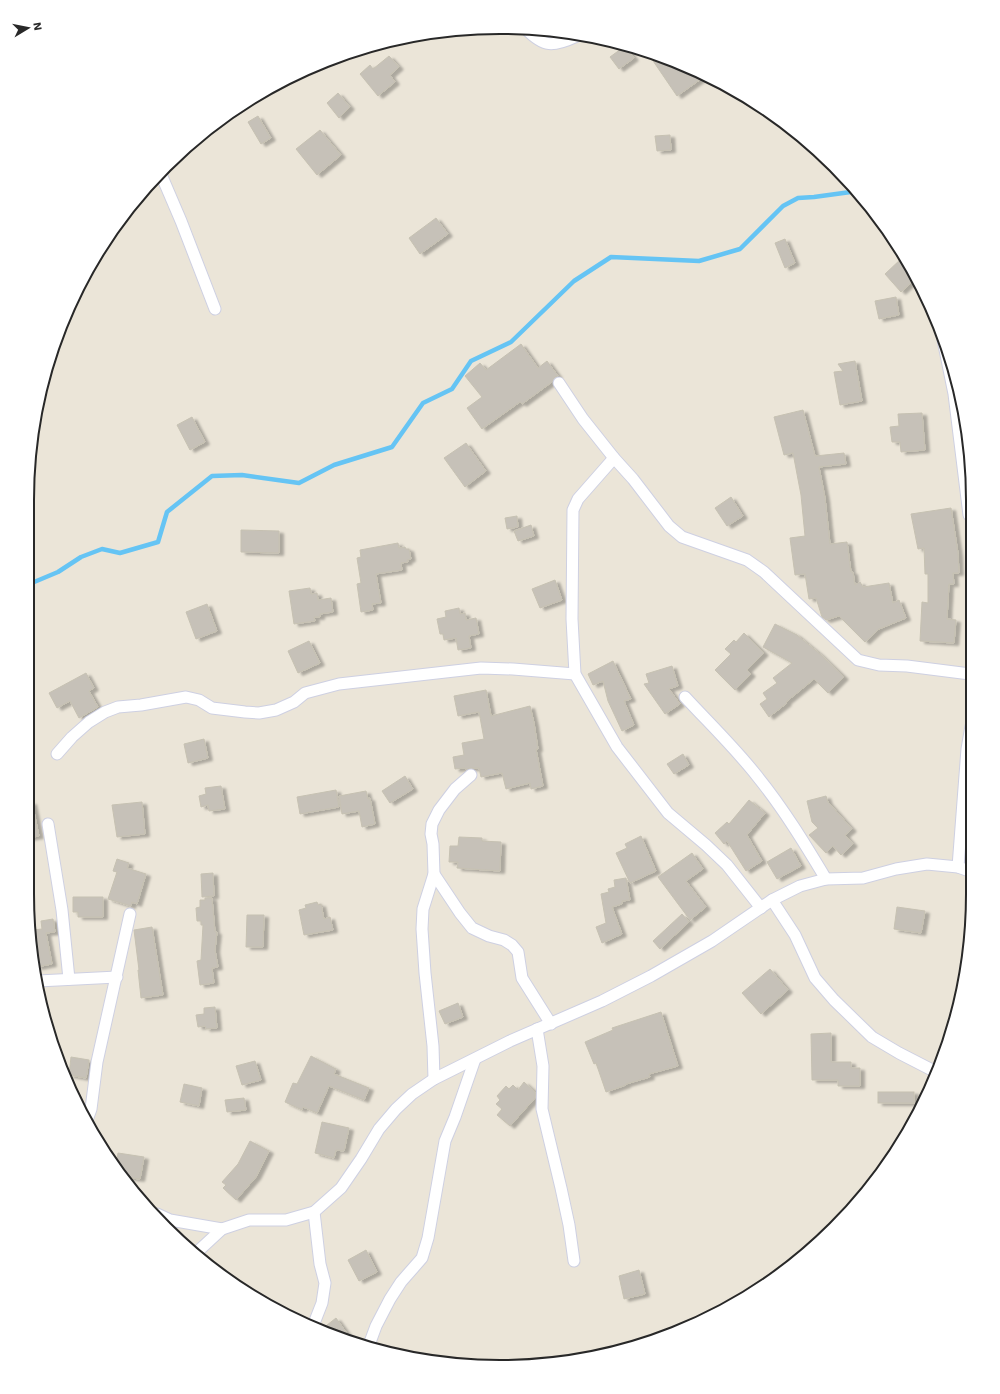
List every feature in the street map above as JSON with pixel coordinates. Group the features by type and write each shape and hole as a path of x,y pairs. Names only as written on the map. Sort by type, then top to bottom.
{"street":[{"path":"534,35 544,44 556,44 568,39"},
{"path":"163,178 215,309"},
{"path":"559,383 583,419 614,458 634,479 669,526 682,537 747,560 764,572 858,660 879,665 907,666 966,673"},
{"path":"955,399 966,487"},
{"path":"614,458 578,499 573,510 572,619 575,674 617,747 668,813 727,865 761,908"},
{"path":"57,754 72,737 89,722 105,712 118,707 141,705 186,697 199,700 212,708 258,712 276,710 294,702 306,694 339,684 481,668 575,674"},
{"path":"685,697 757,775 792,823 826,879"},
{"path":"958,867 966,773"},
{"path":"434,1079 433,1046 422,929 423,909 434,874 433,844 431,834 432,824 439,810 455,789 472,775"},
{"path":"48,824 62,910 69,979"},
{"path":"200,1250 222,1229 249,1220 286,1220 314,1212 341,1188 379,1129 396,1109 412,1094 434,1079 510,1041 602,1001 651,976 712,941 772,900 800,886 826,879 863,878 896,869 927,864 958,867 966,870"},
{"path":"434,874 472,928 489,936 504,940 512,945 518,952 522,978 551,1024"},
{"path":"772,900 795,935 815,978 834,1000 872,1037 932,1070"},
{"path":"89,1114 97,1062 130,914"},
{"path":"42,981 117,977"},
{"path":"537,1029 543,1066 542,1109 562,1188 574,1261"},
{"path":"370,1341 376,1326 390,1299 401,1282 422,1258 429,1232 445,1141 475,1059"},
{"path":"314,1212 320,1264 325,1283 322,1303 315,1322"},
{"path":"164,1217 170,1220 222,1229"}],"building":[{"path":"620,50 630,53 634,58 619,69 610,57"},
{"path":"389,56 399,67 390,75 395,82 378,96 360,74 370,65 373,69"},
{"path":"652,60 700,79 677,96"},
{"path":"338,93 350,107 339,118 327,103"},
{"path":"258,116 271,138 261,144 248,122"},
{"path":"320,130 341,155 317,175 296,149"},
{"path":"670,135 671,150 657,151 655,136"},
{"path":"436,218 448,234 420,254 409,238"},
{"path":"785,239 795,263 785,268 775,243"},
{"path":"900,260 912,282 901,292 885,274"},
{"path":"896,297 899,315 879,319 875,301"},
{"path":"521,344 538,368 547,361 558,376 522,404 520,402 482,429 467,408 482,397 465,376 480,363 486,370"},
{"path":"855,361 862,401 840,405 834,372 843,371 838,364"},
{"path":"803,410 815,456 844,453 846,464 819,467 825,498 830,544 847,542 851,572 853,572 855,585 860,582 863,587 889,583 893,603 899,600 906,618 879,629 865,642 839,616 826,620 822,617 816,598 809,599 805,574 795,575 790,538 805,536 801,495 793,453 784,455 774,417"},
{"path":"922,413 925,450 901,452 900,442 892,442 890,427 899,426 898,414"},
{"path":"192,417 205,442 190,450 177,425"},
{"path":"466,443 486,471 465,487 444,458"},
{"path":"731,497 743,516 727,526 715,508"},
{"path":"951,508 958,553 959,573 953,573 954,584 949,584 947,619 956,620 954,643 920,641 922,602 928,603 928,574 925,574 924,548 918,549 911,514"},
{"path":"517,516 518,527 507,529 505,518"},
{"path":"531,525 534,536 518,541 514,531"},
{"path":"241,530 279,531 279,553 241,552"},
{"path":"398,543 399,548 405,547 406,549 409,549 411,559 407,560 408,562 401,563 402,570 376,574 381,603 372,604 373,610 361,612 357,584 361,583 357,558 361,557 360,550"},
{"path":"555,580 562,600 540,608 532,589"},
{"path":"310,588 311,594 317,593 318,600 331,598 333,612 320,614 320,617 314,617 315,621 294,624 289,591"},
{"path":"207,604 217,631 196,639 186,612"},
{"path":"459,608 460,614 465,613 466,620 476,618 479,634 469,636 471,648 458,650 456,638 444,640 443,634 440,634 437,619 446,617 445,611"},
{"path":"775,624 797,635 844,677 828,693 814,679 769,717 760,704 767,699 763,693 777,683 773,678 792,663 763,647"},
{"path":"744,633 764,653 747,670 751,674 735,690 715,670 731,654 725,649 734,640 736,642"},
{"path":"309,641 320,663 298,673 288,651"},
{"path":"613,661 631,699 624,701 634,725 622,731 608,701 603,681 593,685 588,674"},
{"path":"672,666 678,686 669,689 680,704 665,714 644,684 649,683 646,674"},
{"path":"86,673 94,688 89,691 98,707 79,718 70,701 57,708 49,693"},
{"path":"486,690 491,716 530,706 534,723 538,749 536,749 543,786 531,789 530,783 506,789 502,773 481,777 479,768 470,768 466,770 465,768 455,769 453,757 464,755 462,743 484,739 479,712 458,716 454,696"},
{"path":"204,739 208,758 188,763 184,744"},
{"path":"683,754 689,765 674,774 667,764"},
{"path":"405,776 413,789 390,803 382,791"},
{"path":"221,786 225,809 209,811 208,805 201,807 199,796 206,794 205,788"},
{"path":"336,790 339,807 300,814 297,797"},
{"path":"366,791 368,799 370,798 375,824 362,827 359,811 342,814 339,796"},
{"path":"826,796 828,802 852,829 845,835 853,844 841,855 833,846 826,853 809,835 818,828 812,822 807,801"},
{"path":"749,800 765,813 747,835 762,861 746,871 727,841 724,844 715,833 727,822 729,824"},
{"path":"142,802 145,834 117,837 112,805"},
{"path":"34,812 39,836 34,837"},
{"path":"641,836 656,871 630,883 616,853 627,848 625,844"},
{"path":"459,837 482,838 482,841 501,842 500,871 457,868 458,862 449,862 450,846 458,846"},
{"path":"791,848 801,866 777,879 767,862"},
{"path":"692,853 703,869 686,881 706,907 690,920 658,877"},
{"path":"117,859 129,863 127,868 146,874 137,904 132,902 131,906 108,899 117,872 113,871"},
{"path":"213,873 214,896 202,897 201,874"},
{"path":"626,878 630,900 622,901 622,904 612,907 622,934 602,943 596,927 606,923 601,894 609,892 608,889 615,887 614,880"},
{"path":"73,897 103,897 103,917 78,917 78,912 73,912"},
{"path":"205,898 212,898 215,932 217,932 215,950 218,967 212,968 214,983 200,985 197,961 201,960 203,925 201,925 201,921 197,921 196,908 200,907 200,900 205,900"},
{"path":"317,902 318,905 321,904 324,919 330,917 333,930 304,935 299,910 306,908 305,905"},
{"path":"897,907 925,911 921,933 894,929"},
{"path":"682,914 689,922 660,949 653,941"},
{"path":"247,915 264,915 263,947 246,947"},
{"path":"53,919 55,932 46,933 52,964 40,966 36,930 42,929 41,921"},
{"path":"152,927 163,995 141,998 134,930"},
{"path":"770,969 788,990 761,1014 742,993"},
{"path":"458,1003 463,1017 445,1024 439,1011"},
{"path":"215,1007 217,1028 206,1029 205,1026 198,1027 196,1015 204,1014 204,1008"},
{"path":"661,1012 678,1066 649,1074 650,1077 606,1092 596,1063 594,1064 585,1042 613,1030 612,1028"},
{"path":"831,1033 831,1062 851,1062 851,1068 860,1068 860,1086 838,1086 838,1080 812,1080 811,1034"},
{"path":"311,1056 336,1069 334,1074 369,1088 364,1100 329,1086 317,1113 303,1107 302,1110 285,1102 293,1083 297,1084"},
{"path":"71,1057 89,1060 86,1078 71,1075 69,1073"},
{"path":"255,1061 261,1080 242,1085 236,1066"},
{"path":"524,1082 535,1092 535,1098 510,1126 497,1115 502,1109 496,1104 500,1100 497,1096 506,1086 509,1089 513,1085 518,1090"},
{"path":"184,1084 202,1088 199,1106 180,1102"},
{"path":"878,1092 914,1092 914,1103 878,1103"},
{"path":"244,1098 246,1110 227,1112 225,1100"},
{"path":"322,1122 349,1128 344,1151 336,1150 334,1158 315,1153"},
{"path":"250,1141 269,1151 256,1177 236,1200 223,1188 226,1185 222,1182 238,1164"},
{"path":"118,1153 144,1157 140,1179 130,1178 117,1159"},
{"path":"366,1250 377,1272 359,1281 348,1260"},
{"path":"639,1270 645,1294 624,1299 619,1276"},
{"path":"336,1318 348,1334 326,1326"}],"waterway":[{"path":"34,582 58,572 81,557 102,549 120,553 158,542 167,512 212,476 242,475 299,483 334,465 392,447 423,403 452,389 471,361 511,342 574,281 611,257 699,261 740,249 783,206 798,198 849,192"}]}
